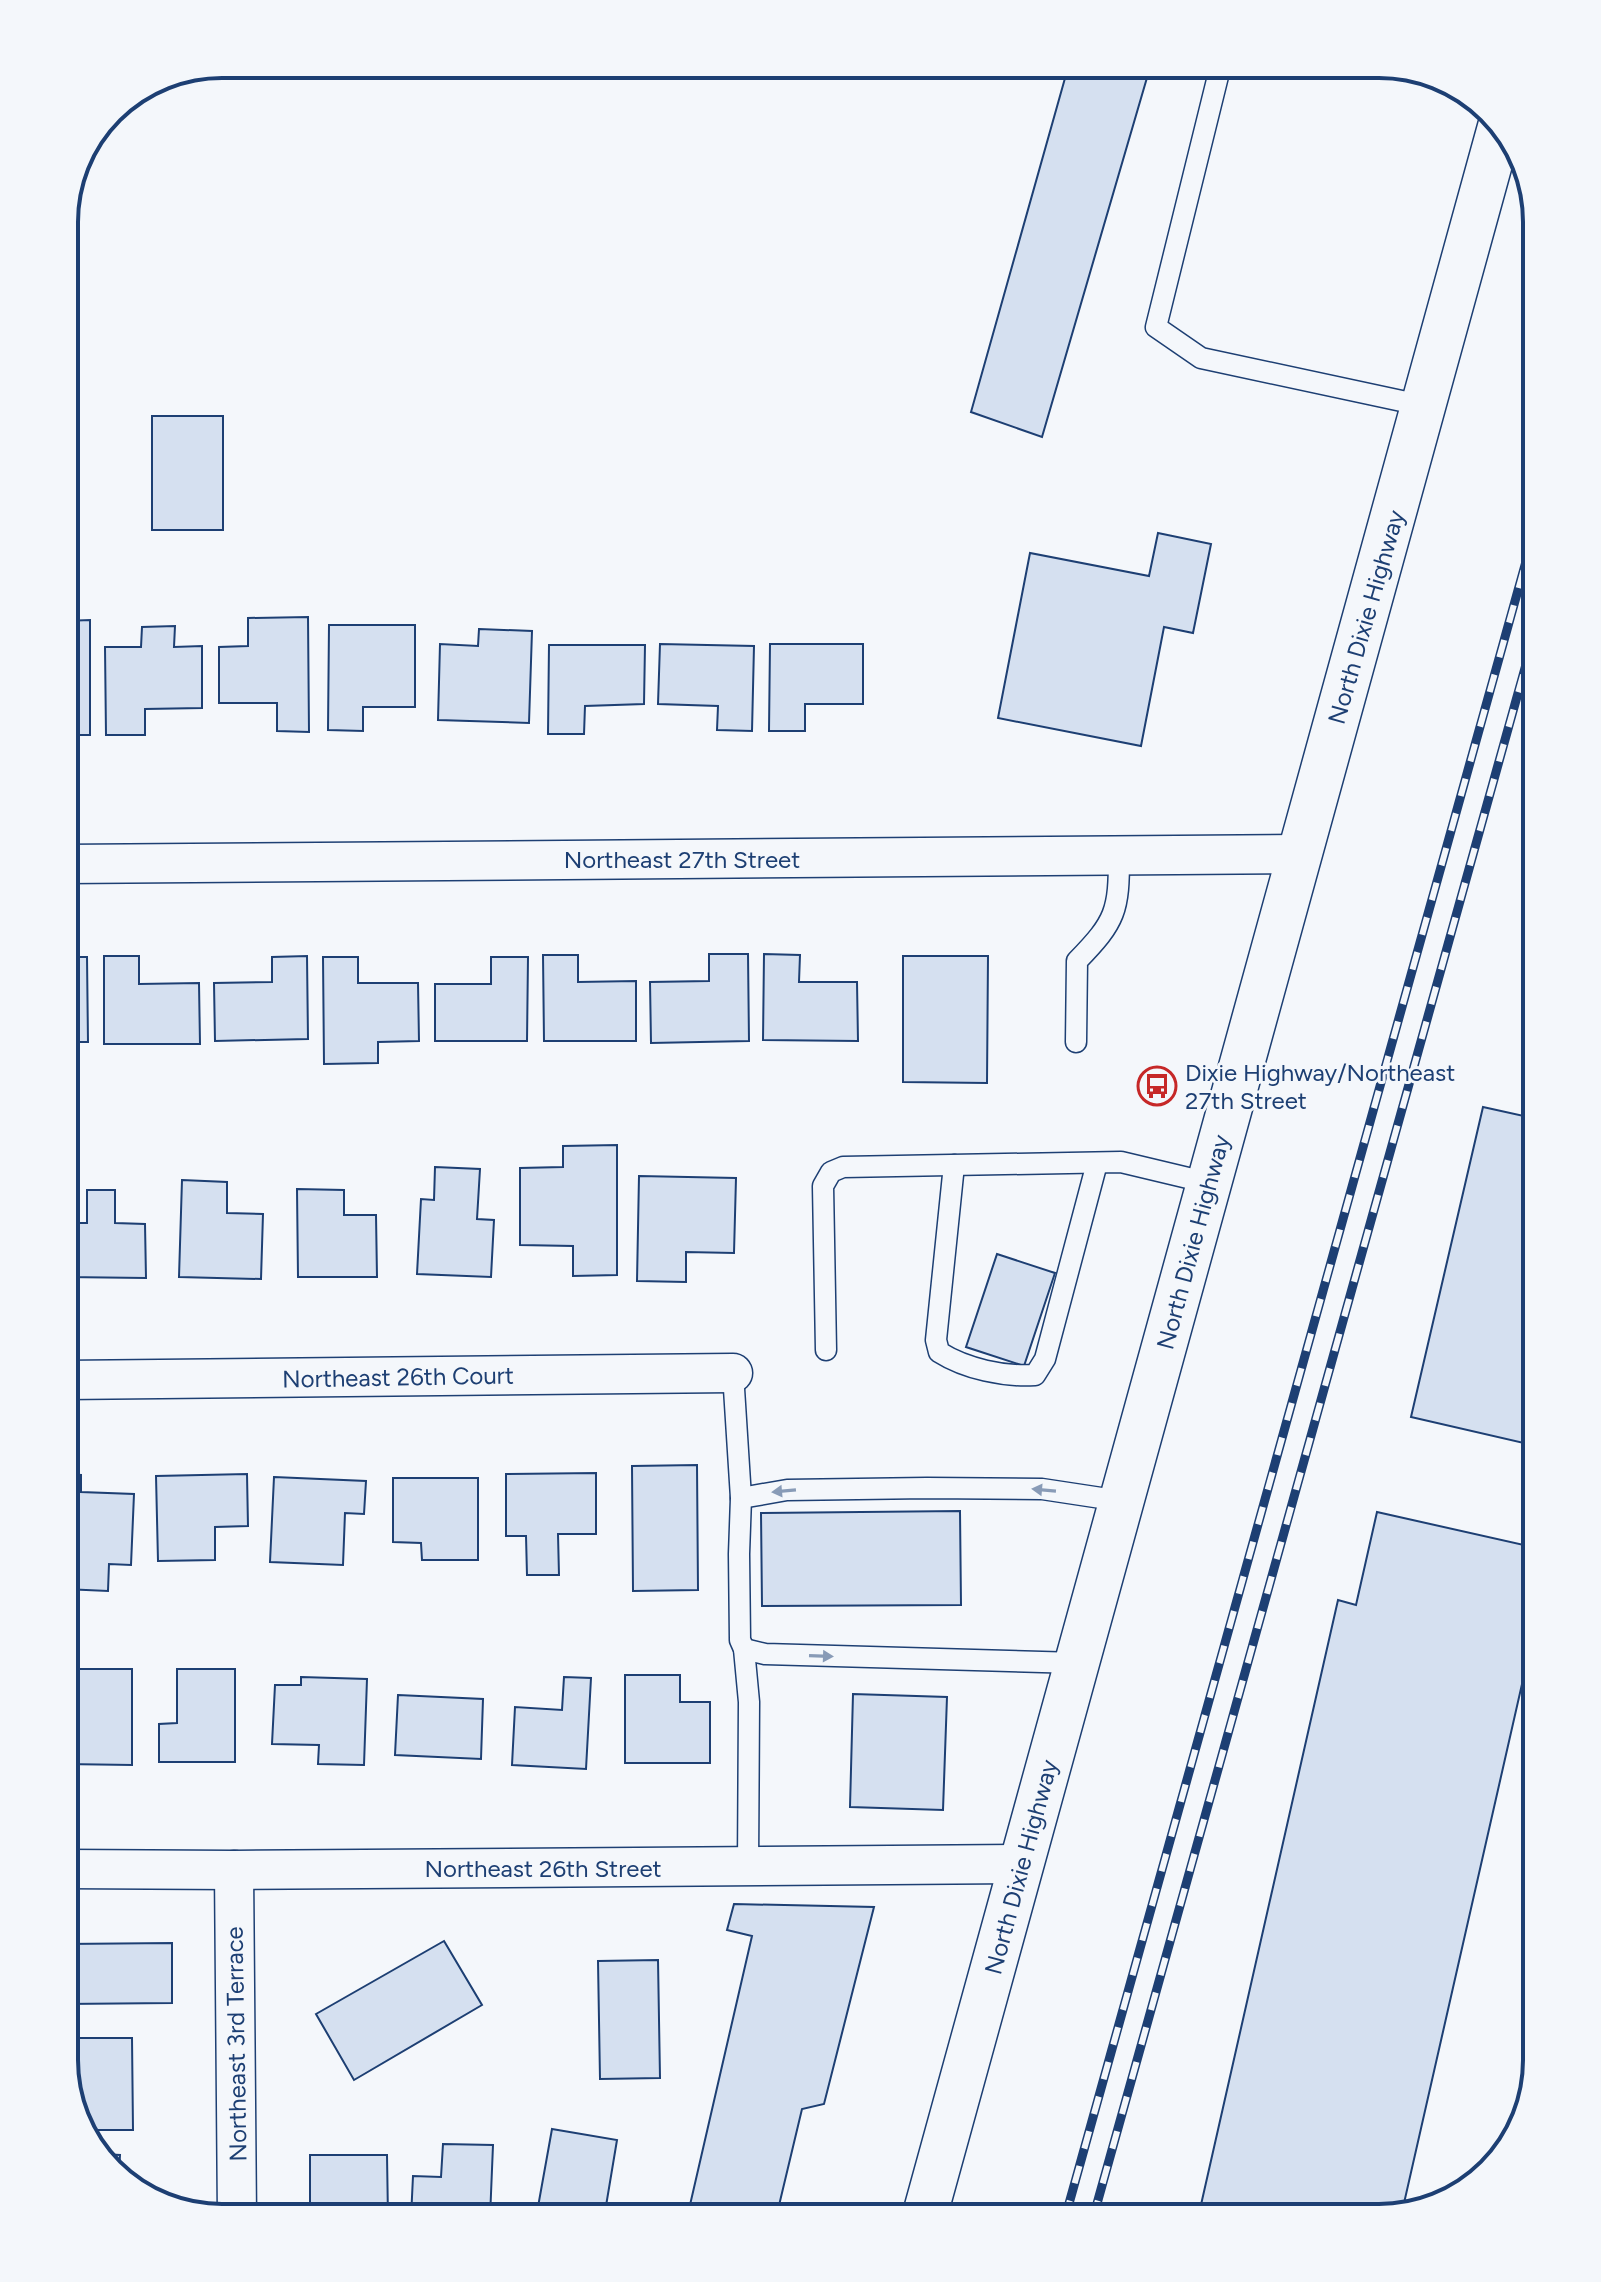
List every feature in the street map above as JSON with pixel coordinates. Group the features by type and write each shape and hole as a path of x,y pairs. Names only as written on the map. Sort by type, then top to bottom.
{"main road":[{"name":"North Dixie Highway","path":"928,2204 1497,140"}],"street":[{"name":"Northeast 27th Street","path":"78,864 1300,854"},
{"name":"Northeast 26th Court","path":"78,1380 733,1373"},
{"name":"Northeast 26th Street","path":"78,1869 1021,1864"},
{"name":"Northeast 3rd Terrace","path":"234,1870 237,2204"}],"lane":[{"path":"1218,78 1156,327 1201,358 1425,406"},
{"path":"1076,1042 1077,961 1103,934 1113,916 1119,895 1119,855"},
{"path":"826,1350 823,1186 831,1172 843,1167 1121,1162 1209,1183"},
{"path":"954,1165 936,1340 939,1352 953,1361 1014,1376 1035,1375 1045,1359 1097,1163"},
{"path":"733,1373 741,1498 740,1640 744,1649 749,1702 748,1867"},
{"path":"741,1498 787,1490 927,1488 1042,1489 1121,1501"},
{"path":"744,1649 765,1654 1077,1663"}],"building":[{"path":"1065,78 1147,78 1042,437 971,412"},
{"path":"152,416 223,416 223,530 152,530"},
{"path":"1158,533 1211,544 1193,633 1164,627 1141,746 998,718 1030,553 1149,576"},
{"path":"308,617 309,732 277,731 277,703 219,703 219,647 248,646 248,618"},
{"path":"78,620 90,620 90,735 78,735"},
{"path":"329,625 415,625 415,707 363,707 363,731 328,730"},
{"path":"175,626 174,647 202,646 202,708 145,709 145,735 106,735 105,647 141,647 142,627"},
{"path":"479,629 532,631 529,723 438,720 440,644 478,646"},
{"path":"660,644 754,646 752,731 717,730 718,706 658,704"},
{"path":"770,644 863,644 863,704 805,704 805,731 769,731"},
{"path":"549,645 645,645 644,704 585,706 584,734 548,734"},
{"path":"709,954 748,954 749,1041 651,1043 650,982 709,981"},
{"path":"764,954 800,955 799,982 857,982 858,1041 763,1040"},
{"path":"543,955 578,955 578,982 636,981 636,1041 544,1041"},
{"path":"104,956 139,956 139,984 199,983 200,1044 104,1044"},
{"path":"307,956 308,1039 215,1041 214,983 272,982 272,957"},
{"path":"903,956 988,956 987,1083 903,1082"},
{"path":"78,957 87,957 88,1042 78,1042"},
{"path":"323,957 358,957 358,983 418,983 419,1041 378,1042 378,1063 324,1064"},
{"path":"491,957 528,957 527,1041 435,1041 435,984 491,984"},
{"path":"1483,1107 1523,1116 1523,1443 1411,1417"},
{"path":"617,1145 617,1275 573,1276 573,1246 520,1245 520,1168 563,1167 563,1146"},
{"path":"435,1167 480,1169 477,1219 494,1220 491,1277 417,1274 421,1199 434,1200"},
{"path":"639,1176 736,1178 734,1253 686,1252 686,1282 637,1281"},
{"path":"182,1180 227,1182 227,1213 263,1214 261,1279 179,1277"},
{"path":"297,1189 344,1190 344,1215 376,1215 377,1277 298,1277"},
{"path":"87,1190 115,1190 115,1223 145,1224 146,1278 78,1277 78,1223 87,1223"},
{"path":"997,1254 1055,1273 1024,1366 966,1347"},
{"path":"697,1465 698,1590 633,1591 632,1466"},
{"path":"596,1473 596,1534 558,1534 559,1575 527,1575 526,1536 506,1536 506,1474"},
{"path":"247,1474 248,1526 215,1527 215,1560 158,1561 156,1476"},
{"path":"78,1475 81,1475 81,1492 134,1494 131,1565 109,1564 108,1591 78,1590"},
{"path":"274,1477 366,1481 364,1514 345,1513 343,1565 270,1562"},
{"path":"393,1478 478,1478 478,1560 422,1560 421,1543 393,1542"},
{"path":"960,1511 961,1605 762,1606 761,1513"},
{"path":"1377,1512 1523,1545 1523,1680 1404,2201 1201,2204 1338,1600 1356,1605"},
{"path":"78,1669 132,1669 132,1765 78,1764"},
{"path":"177,1669 235,1669 235,1762 159,1762 159,1724 177,1723"},
{"path":"625,1675 680,1675 680,1702 710,1702 710,1763 625,1763"},
{"path":"301,1677 367,1679 364,1765 318,1764 319,1745 272,1744 275,1685 301,1685"},
{"path":"564,1677 591,1678 586,1769 512,1765 515,1707 562,1710"},
{"path":"853,1694 947,1697 943,1810 850,1807"},
{"path":"398,1695 483,1699 481,1759 395,1755"},
{"path":"734,1904 874,1907 824,2104 802,2109 779,2204 690,2204 752,1936 727,1930"},
{"path":"444,1941 482,2005 354,2080 316,2014"},
{"path":"172,1943 172,2003 78,2004 78,1944"},
{"path":"658,1960 660,2078 600,2079 598,1961"},
{"path":"78,2038 132,2038 133,2130 96,2130 79,2078"},
{"path":"552,2129 617,2140 606,2204 539,2204"},
{"path":"443,2144 493,2145 491,2204 412,2204 413,2176 441,2177"},
{"path":"310,2155 387,2155 388,2204 310,2204"}],"railway":[{"path":"1069,2204 1523,572"},
{"path":"1097,2204 1523,675"}],"place":[{"name":"Dixie Highway/Northeast 27th Street","path":"1157,1086"}]}
